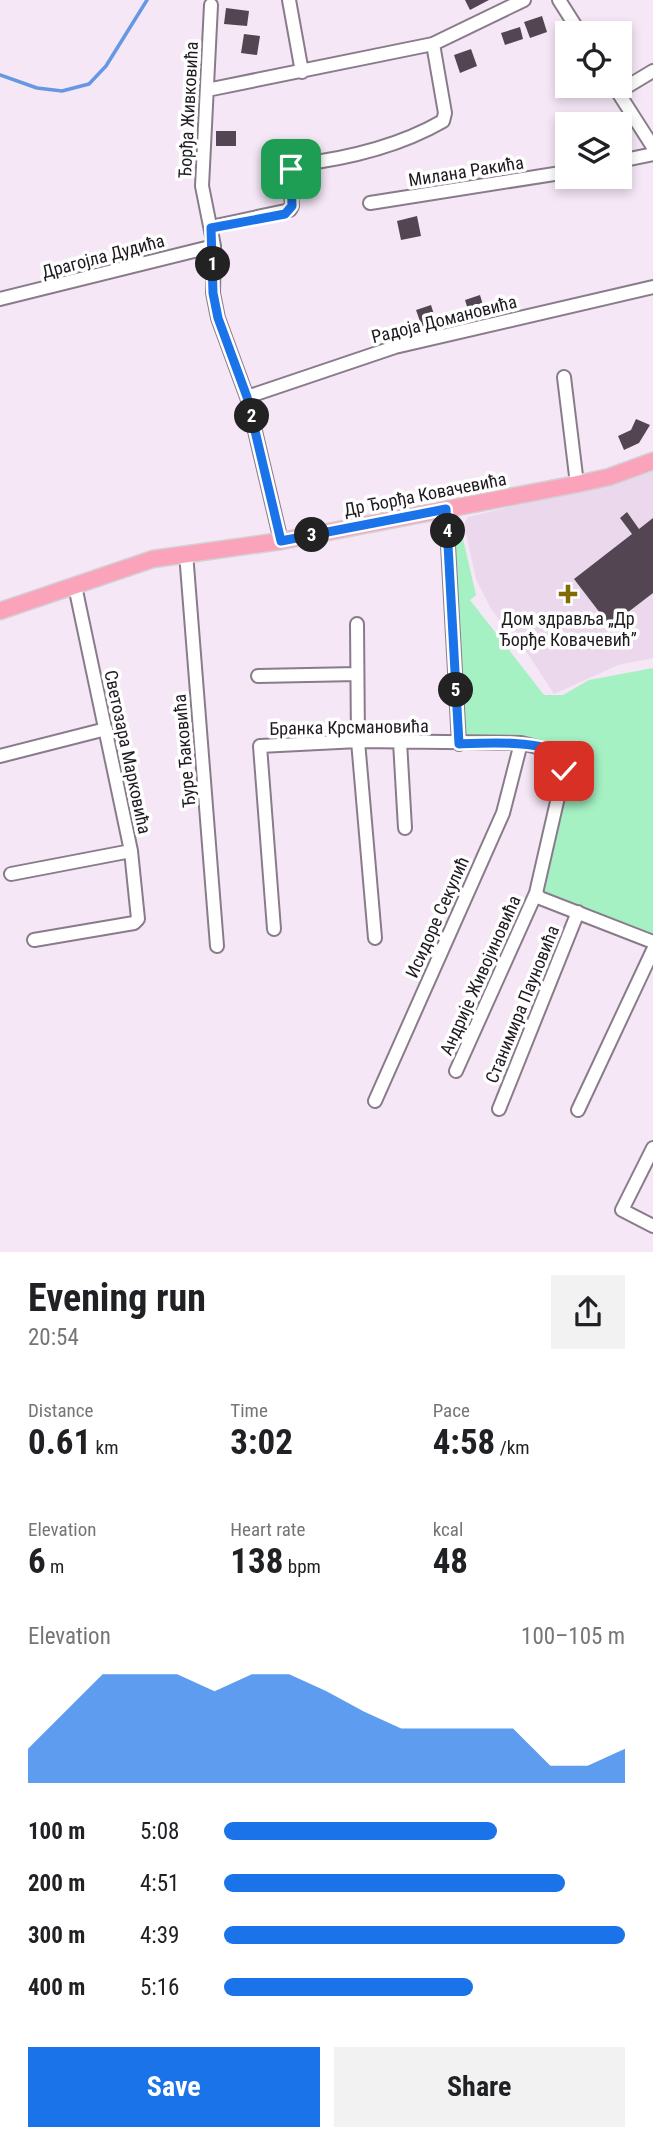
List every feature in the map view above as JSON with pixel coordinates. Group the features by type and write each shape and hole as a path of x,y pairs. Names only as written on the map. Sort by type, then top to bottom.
{"main road":[{"name":"Др Ђорђа Ковачевића","path":"0,611 153,559 281,541 578,484 609,477 652,459"}],"street":[{"path":"289,0 302,72"},
{"path":"207,90 433,44 524,0"},
{"path":"559,0 572,21"},
{"name":"Ђорђа Живковића","path":"211,5 202,186 214,246 213,293 218,318 247,397 281,541"},
{"path":"211,228 285,214 292,206 289,173 294,165 332,161 379,148 443,121 445,113 433,44"},
{"path":"632,81 653,71"},
{"path":"622,98 653,146"},
{"path":"632,158 653,154"},
{"name":"Милана Ракића","path":"370,203 555,174"},
{"name":"Драгојла Дудића","path":"0,299 214,246"},
{"name":"Радоја Домановића","path":"247,397 395,347 653,287"},
{"path":"564,377 578,484"},
{"path":"446,509 459,744"},
{"name":"Ђуре Ђаковића","path":"186,553 217,946"},
{"name":"Светозара Марковића","path":"34,940 134,923 138,914 131,851 75,586"},
{"path":"357,624 358,741 375,938"},
{"path":"258,676 356,674"},
{"path":"0,756 106,729"},
{"name":"Бранка Крсмановића","path":"274,929 260,746 358,741 521,743 557,752 564,761 564,771 536,893"},
{"path":"400,742 405,828"},
{"name":"Исидоре Секулић","path":"375,1101 503,813 521,743"},
{"path":"11,874 131,851"},
{"path":"536,893 541,898 653,942"},
{"name":"Андрије Живојиновића","path":"456,1071 536,893"},
{"name":"Станимира Пауновића","path":"499,1109 578,912"},
{"path":"578,1110 653,950"},
{"path":"653,1148 622,1210 653,1226"}],"shaded area":[{"name":"Дом здравља „Др Ђорђе Ковачевић”","path":"653,466 653,658 618,665 554,694 530,657 491,609 476,579 464,524 468,517 572,492"}],"green space":[{"path":"457,513 476,595 470,600 544,695 563,695 589,680 653,668 653,937 546,895 542,890 569,758 562,749 464,741 451,514"}],"building":[{"path":"465,0 489,0 470,10"},
{"path":"226,8 249,11 247,26 224,24"},
{"path":"542,16 547,32 530,38 524,22"},
{"path":"520,27 523,39 505,45 501,33"},
{"path":"244,34 260,36 257,55 241,53"},
{"path":"471,49 477,66 460,73 454,55"},
{"path":"216,131 236,131 236,146 216,146"},
{"path":"417,216 421,236 401,240 397,221"},
{"path":"480,295 485,312 470,316 465,300"},
{"path":"431,305 436,321 422,327 416,310"},
{"path":"636,419 650,425 639,443 624,450 618,436 631,430"},
{"path":"627,512 639,529 653,518 653,593 610,626 574,579 632,534 620,518"}],"waterway":[{"path":"0,75 37,88 62,91 89,84 106,66 147,0"}],"place":[{"name":"Дом здравља „Др Ђорђе Ковачевић”","path":"568,594"}],"route":[{"path":"291,169 289,173 292,206 285,214 211,228 214,246 213,293 218,318 247,397 281,541 446,509 459,744 521,743 557,752 564,761 564,771"}]}
